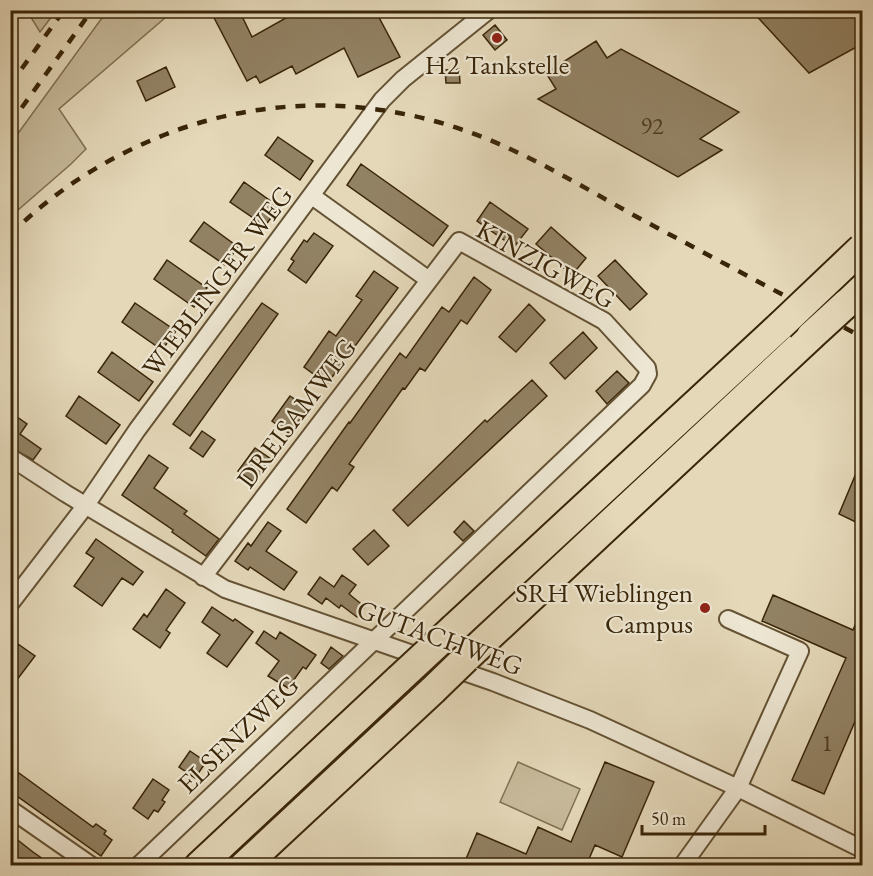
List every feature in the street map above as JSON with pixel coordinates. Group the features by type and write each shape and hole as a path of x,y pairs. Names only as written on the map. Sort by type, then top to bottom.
{"highway":[{"path":"199,866 780,327 862,248"},
{"path":"244,866 854,296"}],"street":[{"name":"WIEBLINGER WEG","path":"10,604 86,505 144,422 392,89 489,10"},
{"path":"312,196 429,280"},
{"name":"KINZIGWEG","path":"374,640 642,385 648,374 647,368 604,321 459,241 429,280"},
{"name":"DREISAMWEG","path":"202,577 429,280"},
{"name":"GUTACHWEG","path":"10,457 202,577 225,589 493,682 590,720 738,788 862,849"},
{"path":"682,866 738,788 800,651 728,619"},
{"name":"ELSENZWEG","path":"138,866 374,640"},
{"path":"10,809 92,866"}],"shaded area":[{"path":"27,11 56,11 40,32"},
{"path":"107,11 173,11 59,109 86,149 11,216 11,143"},
{"path":"518,762 580,789 562,830 500,802"}],"building":[{"path":"210,10 239,10 252,37 300,10 375,10 400,57 358,77 344,48 296,74 292,66 260,83 256,76 247,81"},
{"path":"751,10 862,10 862,44 809,73"},
{"path":"495,25 507,40 495,50 483,35"},
{"path":"596,41 607,58 621,49 739,112 700,139 722,150 678,177 538,99 556,89 546,73"},
{"path":"166,67 175,87 146,101 137,81"},
{"path":"459,69 460,83 446,83 445,70"},
{"path":"278,137 313,161 300,180 265,155"},
{"path":"361,164 448,226 433,246 347,185"},
{"path":"244,182 279,207 265,226 230,202"},
{"path":"490,202 528,229 514,247 477,221"},
{"path":"204,222 238,247 225,265 190,241"},
{"path":"551,227 586,258 572,275 536,244"},
{"path":"314,233 333,246 306,283 288,270 294,261 291,259 304,240 307,242"},
{"path":"167,260 207,288 194,307 154,279"},
{"path":"615,260 647,294 630,310 598,276"},
{"path":"374,271 398,288 327,384 304,367 329,331 336,336 362,300 356,296"},
{"path":"474,277 491,290 467,324 461,320 425,371 420,368 405,389 403,388 349,464 354,467 337,491 332,487 306,523 287,509 400,353 406,358 442,307 449,312"},
{"path":"135,303 176,331 162,350 122,322"},
{"path":"262,303 278,314 190,436 173,424"},
{"path":"529,304 545,320 516,352 499,337"},
{"path":"583,332 597,348 565,379 550,363"},
{"path":"112,352 153,382 139,401 98,372"},
{"path":"617,371 629,383 607,404 596,391"},
{"path":"532,380 547,396 408,526 393,510 485,420 487,422"},
{"path":"79,396 120,425 106,444 66,416"},
{"path":"290,396 308,408 290,434 272,421"},
{"path":"10,412 27,424 20,434 41,449 33,460 10,447"},
{"path":"202,431 215,440 203,457 190,448"},
{"path":"255,448 271,459 254,482 238,471"},
{"path":"149,455 168,468 154,488 187,511 184,514 219,539 206,556 122,495"},
{"path":"862,459 862,525 839,514"},
{"path":"464,521 474,531 463,541 454,532"},
{"path":"268,522 281,531 266,551 297,572 284,590 250,567 248,570 235,561 248,543 251,546"},
{"path":"374,530 389,546 368,565 353,549"},
{"path":"96,539 143,572 133,585 122,578 102,606 74,586 94,558 86,553"},
{"path":"342,575 356,585 349,594 365,607 357,617 341,605 339,608 326,598 322,604 308,594 320,577 334,587"},
{"path":"166,589 185,603 166,630 170,633 160,648 133,629 144,614 147,617"},
{"path":"773,595 853,630 862,609 862,705 824,794 792,780 846,658 762,621"},
{"path":"212,607 253,632 227,667 207,653 220,635 202,622"},
{"path":"264,631 276,639 280,632 316,655 306,669 303,667 288,688 268,676 279,661 256,643"},
{"path":"18,644 35,656 10,689 10,656"},
{"path":"331,647 343,656 329,669 321,663"},
{"path":"190,751 206,762 195,778 179,767"},
{"path":"605,762 654,782 622,857 595,845 586,866 463,866 477,833 526,854 538,827 571,842"},
{"path":"19,773 93,827 96,824 106,831 104,834 112,840 101,856 10,791 10,785"},
{"path":"153,779 169,790 158,812 154,810 148,819 133,808"},
{"path":"10,834 53,866 20,866 10,858"}],"railway":[{"path":"10,85 64,10"},
{"path":"10,124 92,10"},
{"path":"10,235 44,204 82,177 122,154 164,135 206,121 250,111 293,106 337,106 380,110 424,118 466,131 508,148 557,172 862,337"}],"place":[{"name":"H2 Tankstelle","path":"497,38"},
{"name":"SRH Wieblingen Campus","path":"705,608"}]}
